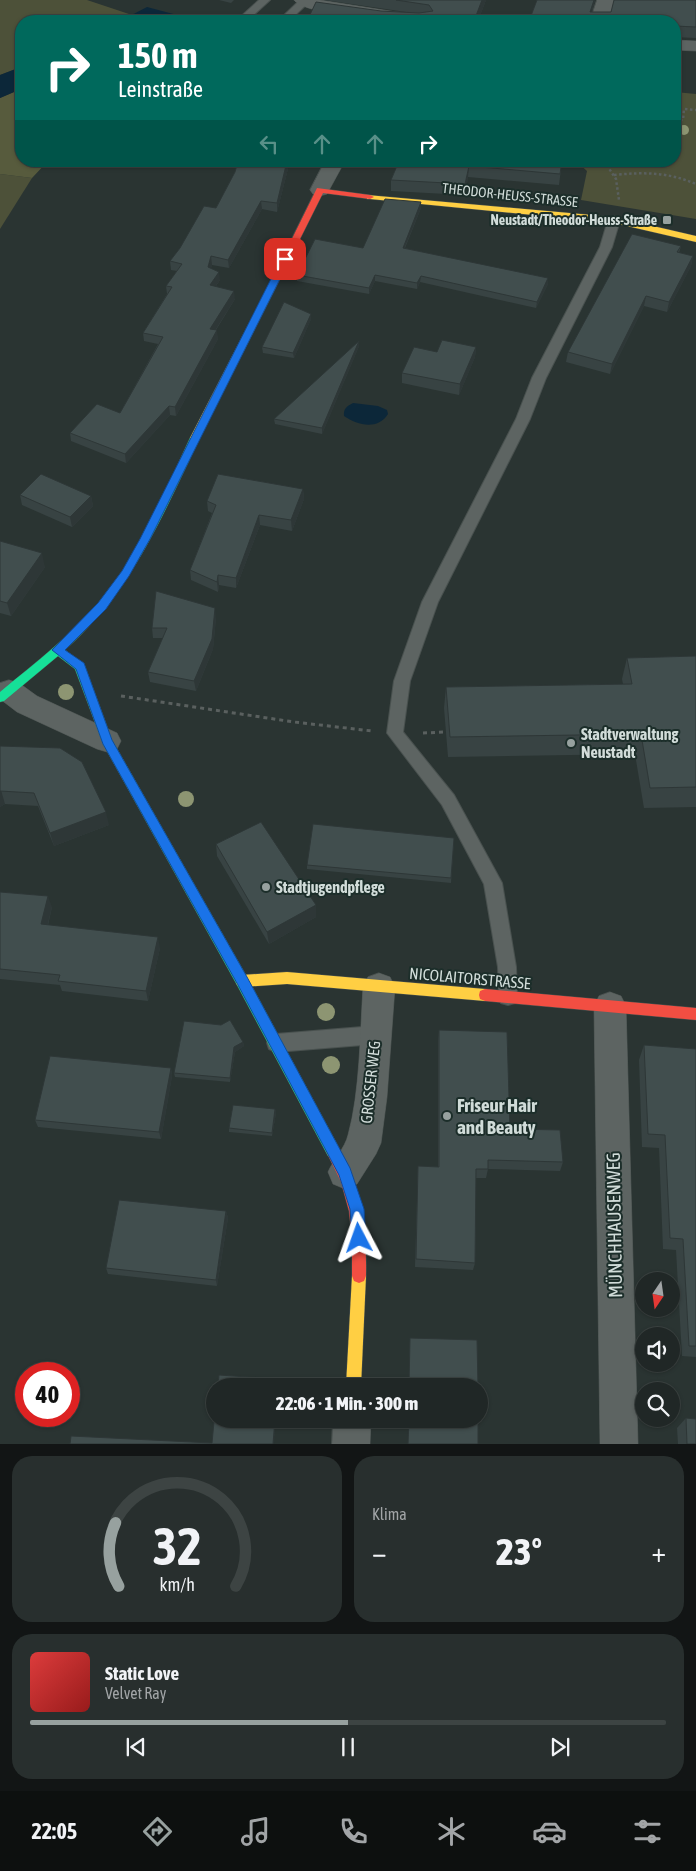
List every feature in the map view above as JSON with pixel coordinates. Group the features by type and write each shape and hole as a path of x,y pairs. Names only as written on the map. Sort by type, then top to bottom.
{"street":[{"path":"304,0 320,6 397,15"},
{"path":"601,15 606,0"},
{"path":"681,45 696,46"},
{"path":"107,741 5,695 58,650 102,606 125,573 145,539 332,167"},
{"name":"THEODOR-HEUSS-STRASSE","path":"320,190 340,194 614,220 696,239"},
{"path":"58,650 80,666 107,741 242,981 345,1172 357,1209 360,1253 353,1378"},
{"name":"NICOLAITORSTRASSE","path":"242,981 287,978 696,1014"},
{"name":"GROSSER WEG","path":"345,1172 364,1143 371,1097 379,986"},
{"name":"MÜNCHHAUSENWEG","path":"610,1006 619,1444"},
{"path":"350,1444 351,1428"}],"lane":[{"path":"248,15 265,0"},
{"path":"289,15 304,0"},
{"path":"508,997 507,967 493,883 448,800 395,733 402,681 430,602 522,419 539,378 606,247 614,220"},
{"path":"276,1043 375,1035"}],"path":[{"path":"681,120 683,120 684,109 696,110"},
{"path":"608,167 620,188 619,202 614,220"},
{"path":"614,175 656,171 676,175 696,184"},
{"path":"92,698 123,696 294,722 395,733"}],"green space":[{"path":"0,0 87,0 132,15 15,15 15,69 0,75"},
{"path":"15,92 15,167 42,167 32,178 0,174 0,98"},
{"path":"681,93 696,94 696,219 581,200 587,171 583,167 681,167"},
{"path":"0,174 32,178 0,229"}],"water":[{"path":"147,7 177,15 132,15"},
{"path":"15,69 15,92 0,98 0,75"},
{"path":"353,403 378,406 387,410 388,414 379,422 367,425 361,424 344,416 346,408"}],"building":[{"path":"396,0 482,0 476,15 310,15 316,2 381,11 419,13 433,11 429,5"},
{"path":"537,0 594,0 590,12 611,12 614,0 696,0 696,27 681,26 681,15 531,15"},
{"path":"236,167 286,167 277,203 261,201 228,260 211,256 208,267 219,272 210,285 234,291 210,329 217,330 175,407 169,406 125,454 70,433 97,404 120,413 163,337 143,333 172,287 166,286 182,264 170,261 180,248 204,206 216,208"},
{"path":"396,167 469,167 465,184 391,180"},
{"path":"480,167 561,167 560,174"},
{"path":"385,199 421,202 403,248 548,278 537,302 421,276 417,283 375,275 369,288 297,275 315,239 363,248"},
{"path":"632,234 681,246 677,252 693,256 669,302 646,296 612,364 568,352"},
{"path":"284,302 311,314 293,353 262,347"},
{"path":"442,340 476,347 460,384 402,373 414,347 437,352"},
{"path":"359,341 322,428 274,419"},
{"path":"41,474 91,496 70,517 20,495"},
{"path":"218,474 303,489 291,520 259,515 236,578 218,575 217,582 190,570 216,505 207,501"},
{"path":"0,541 42,553 7,603 0,601"},
{"path":"156,591 215,608 212,639 194,681 148,672 167,628 152,628"},
{"name":"Stadtverwaltung Neustadt","path":"696,656 696,787 650,788 641,734 450,737 446,687 632,684 627,658"},
{"path":"0,746 60,748 82,762 106,812 50,833 34,793 0,791"},
{"name":"Stadtjugendpflege","path":"261,822 316,905 267,932 216,844"},
{"path":"313,824 454,838 451,878 307,865"},
{"path":"0,892 48,896 41,924 158,937 146,991 58,981 60,975 0,969"},
{"path":"230,1020 243,1042 234,1047 230,1078 174,1073 184,1021 221,1025"},
{"path":"439,1030 507,1032 510,1129 560,1130 563,1162 488,1160 488,1169 476,1169 475,1263 416,1259 418,1166 439,1167"},
{"path":"644,1045 696,1049 696,1346 689,1346 683,1239 670,1238 665,1135 648,1134"},
{"path":"50,1056 171,1068 159,1132 35,1120"},
{"path":"233,1105 275,1109 272,1133 229,1128"},
{"path":"119,1200 226,1211 216,1280 106,1268"},
{"path":"410,1338 477,1340 478,1378 409,1378"},
{"path":"219,1375 263,1378 219,1378"},
{"path":"686,1418 696,1419 696,1444 687,1444"},
{"path":"213,1428 274,1428 273,1444 70,1444 71,1436 212,1443"},
{"path":"409,1428 478,1428 478,1444 408,1444"}],"traffic: fast":[{"path":"0,698 70,640 107,600 121,581 144,542 195,438"},
{"path":"58,650 80,667 107,741 242,981 333,1151"}],"traffic: slow":[{"path":"370,197 614,220 696,239"},
{"path":"195,438 283,265"},
{"path":"242,981 287,978 485,995"},
{"path":"353,1378 359,1276"}],"traffic: jam":[{"path":"283,265 320,190 370,197"},
{"path":"485,995 696,1014"},
{"path":"333,1151 347,1182 356,1211 359,1242 359,1276"}],"place":[{"name":"Neustadt/Theodor-Heuss-Straße","path":"667,220"},
{"name":"Stadtverwaltung Neustadt","path":"571,743"},
{"name":"Stadtjugendpflege","path":"266,887"},
{"name":"Friseur Hair and Beauty","path":"447,1116"}],"route":[{"path":"285,259 145,539 125,573 102,606 58,650 80,666 107,741 242,981 345,1172 357,1209 359,1238"}]}
